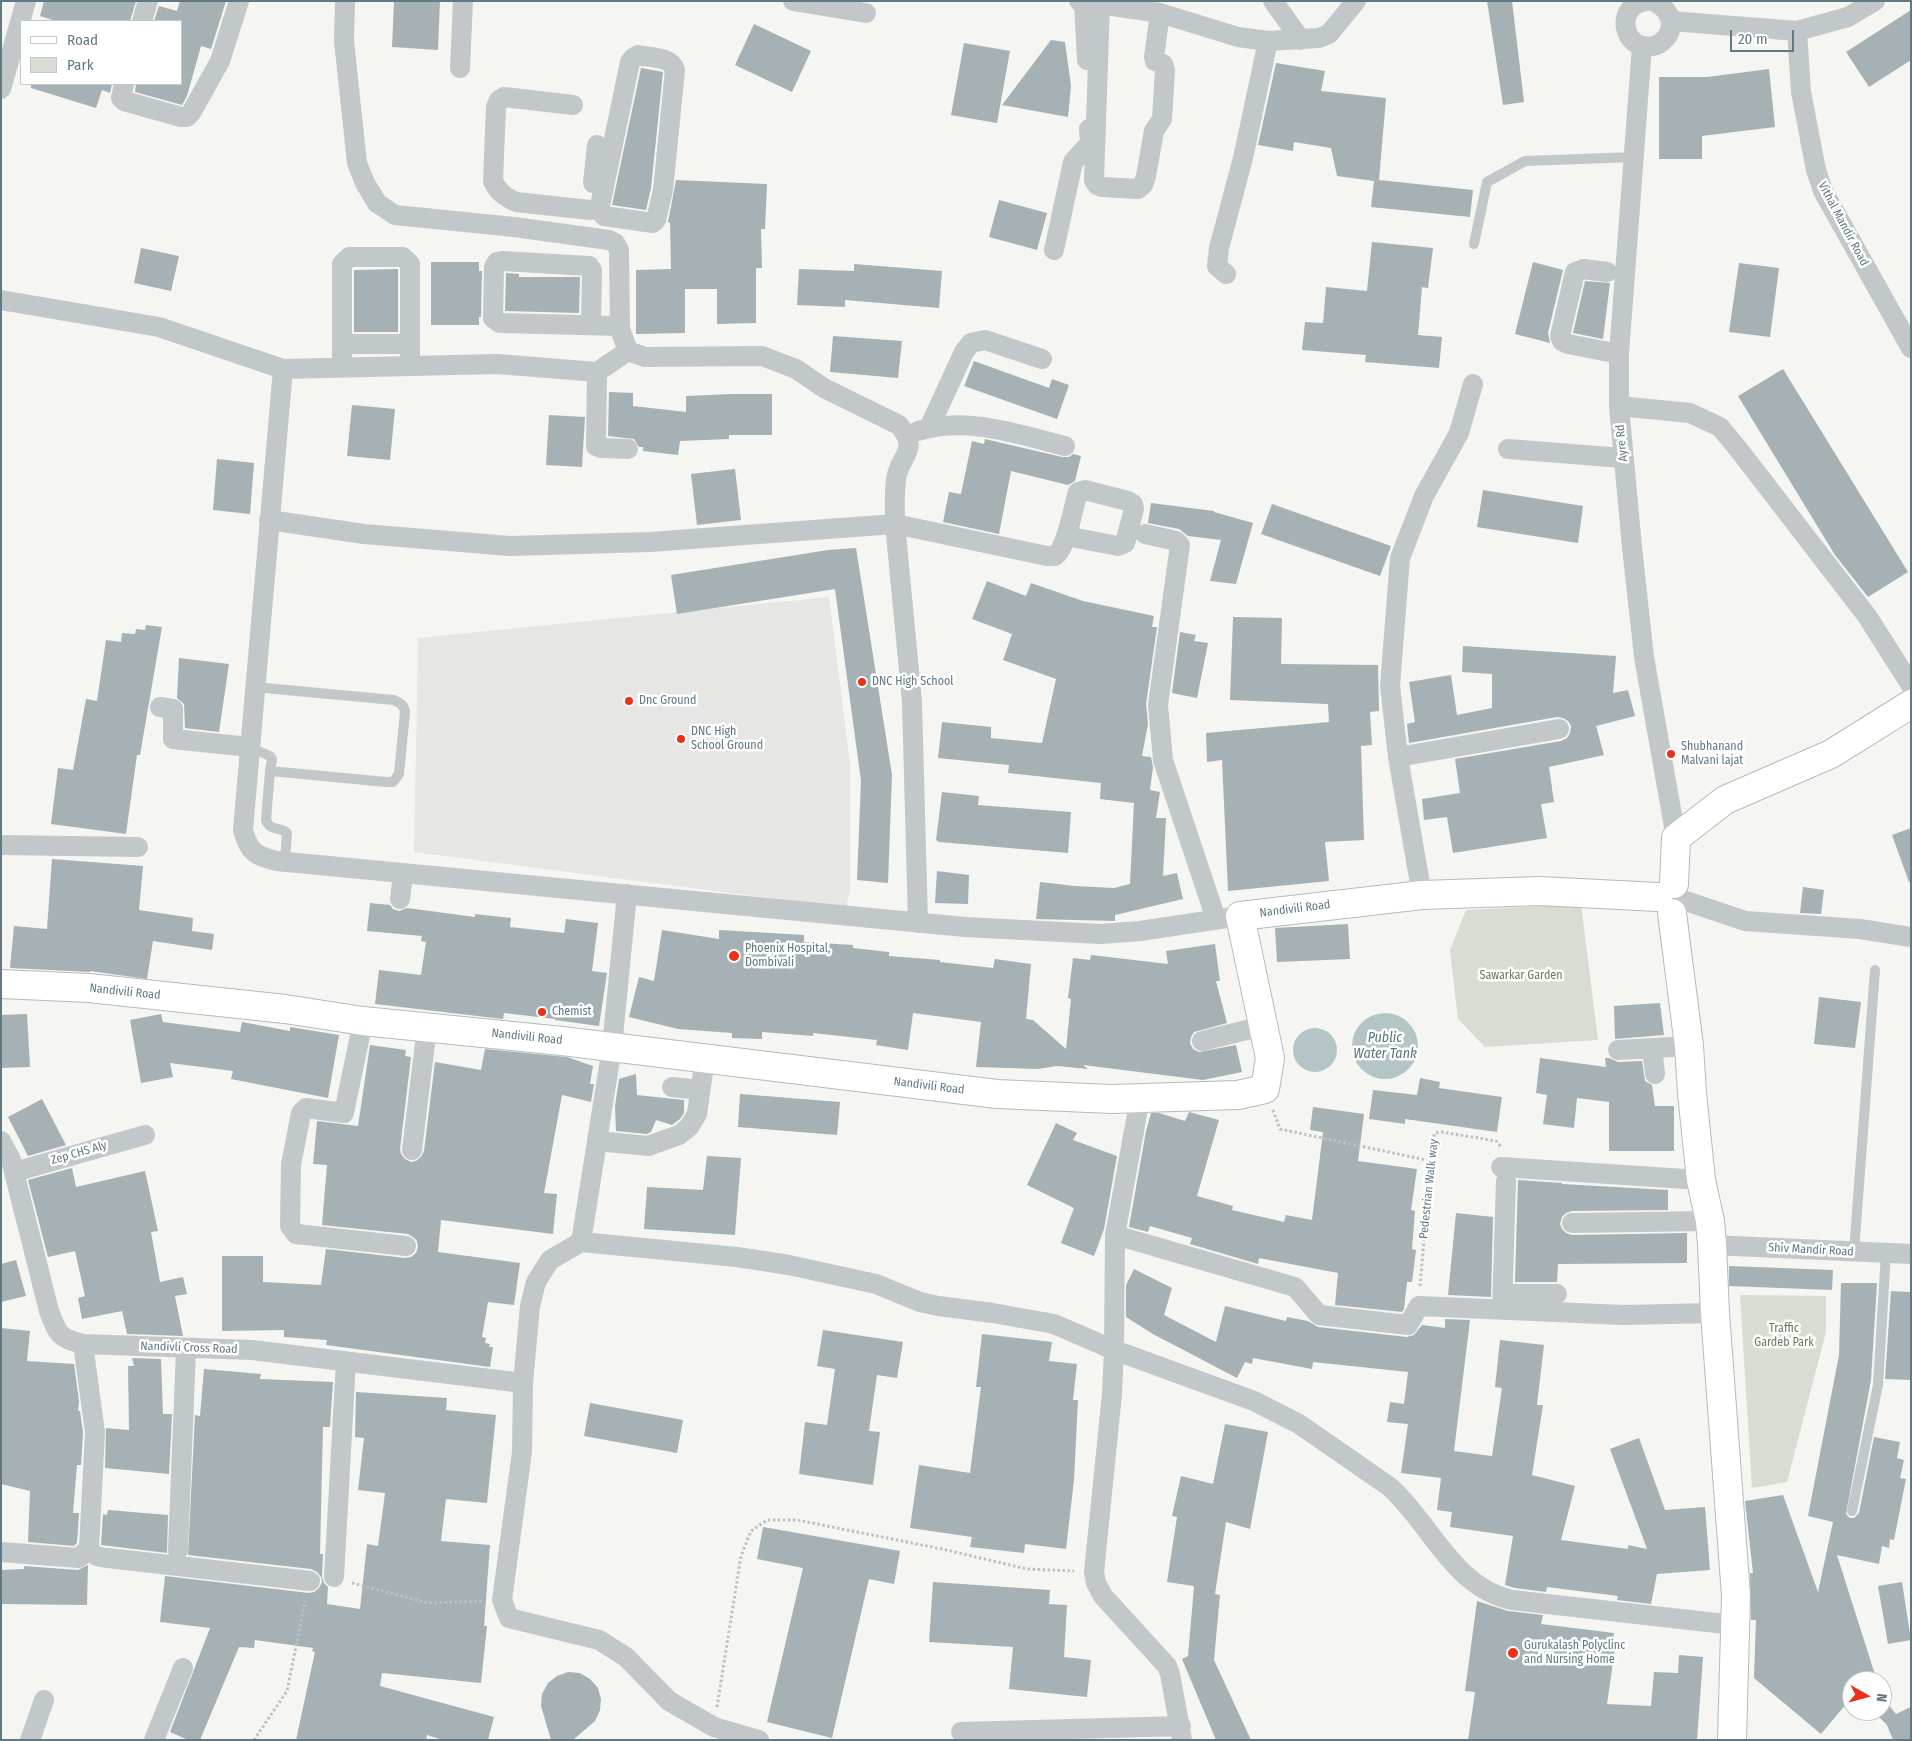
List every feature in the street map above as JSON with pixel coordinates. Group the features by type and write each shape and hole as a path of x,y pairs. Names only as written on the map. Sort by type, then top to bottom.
{"street":[{"path":"21,20 26,1"},
{"path":"142,20 148,1"},
{"path":"124,85 121,98 124,101 186,117 220,61 239,1"},
{"path":"345,1 344,41 357,162 365,183 377,203 395,215 586,236 609,240 615,243 619,250 620,326 628,351"},
{"path":"460,68 463,1"},
{"path":"793,1 866,13"},
{"path":"1273,1 1301,40"},
{"path":"1088,3 1160,13 1238,37 1268,41 1319,38 1329,34 1356,1"},
{"path":"1671,21 1797,31 1848,17 1874,1"},
{"path":"1642,2 1664,8 1669,14 1671,21 1670,28 1663,41 1650,47 1642,46 1630,38 1625,24 1630,9 1642,2"},
{"path":"1088,3 1094,180 1097,185 1102,187 1138,189 1143,184 1146,176 1154,131 1162,119 1165,70 1163,64 1155,61 1154,56 1160,13"},
{"path":"1054,250 1073,162 1090,143 1088,3"},
{"path":"1,89 20,22"},
{"name":"Vithal Mandir Road","path":"1797,31 1801,92 1816,170 1823,191 1911,348"},
{"path":"1226,274 1217,266 1219,248 1243,158 1268,41"},
{"name":"Ayre Rd","path":"1642,46 1619,354 1619,406 1644,656 1676,838"},
{"path":"638,56 669,61 673,64 674,70 663,190 656,220 649,224 613,218 604,216 600,206 630,62 638,56"},
{"path":"573,105 504,97 498,100 496,107 493,181 497,190 516,202 590,210"},
{"path":"586,236 597,145"},
{"path":"514,227 516,202"},
{"path":"609,240 613,218"},
{"path":"342,367 342,264 349,257 403,257 408,260 410,264 410,365"},
{"path":"591,325 592,270 590,266 497,262 494,267 493,318 496,321 591,325 620,326"},
{"path":"1607,272 1583,269 1575,272 1560,336 1562,341 1568,344 1619,354"},
{"path":"592,275 620,275"},
{"path":"1,300 159,326 282,369 497,364 598,372 628,351"},
{"path":"929,428 964,352 971,343 985,340 1042,359"},
{"path":"342,344 410,344"},
{"path":"628,351 645,357 762,356 796,369 824,388 899,425 907,435 910,447 896,478 895,524 912,702 918,923"},
{"path":"282,369 248,746 243,830 247,844 254,853 285,862 965,927 1101,934 1140,931 1228,917"},
{"path":"598,372 596,446 598,448 628,449"},
{"path":"1422,895 1398,757 1390,686 1400,558 1424,496 1459,433 1473,384"},
{"path":"1619,406 1690,413 1720,427 1867,616 1911,685"},
{"path":"907,435 929,428 966,425 989,427 1065,446"},
{"path":"1508,449 1623,458"},
{"path":"269,520 364,534 510,546 650,542 895,524 1047,556 1055,556 1060,552 1066,536"},
{"path":"1145,534 1176,541 1180,545 1158,705 1162,760 1228,917 1263,1026 1270,1058 1265,1089"},
{"path":"1732,1740 1736,1596 1715,1313 1711,1233 1701,1180 1673,899 1676,838 1726,800 1831,754 1911,704"},
{"path":"160,707 173,709 173,739 248,746"},
{"path":"1398,757 1559,728"},
{"path":"1,845 138,846"},
{"path":"401,899 403,873"},
{"name":"Nandivili Road","path":"1228,917 1422,895 1540,891 1673,899"},
{"path":"581,1242 612,1047 627,894"},
{"path":"1673,899 1745,921 1860,929 1911,936"},
{"name":"Nandivili Road","path":"1,984 89,988 285,1009 363,1021 612,1047 997,1094 1112,1099 1238,1095 1265,1089"},
{"path":"363,1021 344,1113 306,1108 301,1113 291,1165 290,1226 296,1234 406,1246"},
{"path":"1202,1041 1263,1026"},
{"path":"412,1150 427,1027"},
{"path":"1618,1050 1689,1046"},
{"path":"1652,1048 1655,1074"},
{"path":"597,1141 648,1146 679,1135 695,1120 705,1058"},
{"path":"672,1087 700,1090"},
{"path":"961,1732 1181,1733 1167,1666 1103,1596 1096,1583 1094,1572 1112,1394 1115,1235 1140,1098"},
{"name":"Zep CHS Aly","path":"14,1172 145,1135"},
{"name":"Nandivli Cross Road","path":"1,1141 11,1160 49,1311 56,1329 66,1340 83,1344 252,1350 523,1383"},
{"path":"1502,1302 1504,1174 1701,1180"},
{"path":"1572,1223 1711,1233"},
{"name":"Shiv Mandir Road","path":"1711,1233 1854,1252 1911,1254"},
{"path":"1115,1235 1295,1287 1318,1315 1408,1325 1419,1306 1502,1302 1557,1294"},
{"path":"759,1740 714,1727 669,1701 626,1657 599,1640 509,1618 502,1600 522,1452 523,1383 530,1306 536,1282 550,1260 581,1242 737,1257 789,1265 876,1284 929,1304 1054,1324 1114,1350 1254,1401 1299,1424 1390,1487 1400,1496 1453,1563 1472,1582 1496,1596 1512,1600 1734,1625"},
{"path":"1502,1302 1623,1314 1715,1313"},
{"path":"1,1552 79,1558 89,1548 95,1432 83,1344"},
{"path":"178,1550 186,1349"},
{"path":"334,1577 346,1361"},
{"path":"89,1548 96,1556 108,1558 310,1582"},
{"path":"154,1740 183,1668"},
{"path":"30,1740 44,1700"}],"lane":[{"path":"1474,244 1487,182 1526,161 1635,157"},
{"path":"254,687 394,700 404,707 399,774 393,782 270,771"},
{"path":"248,746 270,756 272,759 266,820 272,828 284,830 287,833 285,862"},
{"path":"1854,1252 1875,970"},
{"path":"1852,1511 1878,1385 1886,1253"}],"path":[{"path":"1265,1089 1280,1129 1431,1161"},
{"name":"Pedestrian Walk way","path":"1419,1306 1435,1133 1442,1132 1496,1141 1502,1148 1504,1174"},
{"path":"714,1727 741,1556 751,1531 767,1520 797,1520 942,1549 1027,1569 1094,1572"},
{"path":"334,1577 428,1603 502,1600"},
{"path":"254,1740 286,1690 310,1582"}],"shaded area":[{"name":"Dnc Ground","path":"829,597 850,764 850,890 846,908 414,852 418,638"}],"green space":[{"name":"Sawarkar Garden","path":"1581,904 1598,1040 1485,1047 1458,1019 1450,950 1466,910"},
{"name":"Traffic Gardeb Park","path":"1740,1295 1826,1296 1826,1332 1787,1482 1752,1488"}],"water":[{"name":"Public Water Tank","path":"1378,1013 1392,1013 1404,1018 1413,1027 1418,1039 1416,1059 1409,1070 1392,1079 1378,1079 1366,1074 1357,1065 1352,1053 1352,1039 1357,1027 1366,1018"},
{"name":"Public Water Tank","path":"1319,1028 1331,1034 1336,1042 1336,1058 1331,1066 1323,1071 1311,1072 1299,1066 1294,1058 1293,1046 1299,1034 1307,1029"}],"building":[{"path":"44,1 136,1 130,20 53,20 40,16"},
{"path":"180,1 226,1 211,49 201,46 187,96 182,105 135,92 136,85 182,85 182,20 154,20 159,6 177,11"},
{"path":"394,1 440,1 438,50 392,47"},
{"path":"1487,1 1512,1 1524,102 1503,105"},
{"path":"1911,10 1911,60 1869,87 1846,52"},
{"path":"754,24 811,51 792,92 735,65"},
{"path":"1051,40 1065,42 1071,86 1068,117 1002,105"},
{"path":"964,43 1010,51 997,123 951,115"},
{"path":"1276,63 1325,71 1321,91 1386,98 1379,180 1473,190 1470,217 1371,207 1374,181 1337,176 1331,148 1294,142 1293,151 1258,145"},
{"path":"641,68 663,72 651,188 646,210 612,205"},
{"path":"1769,69 1775,127 1702,136 1702,159 1659,159 1659,77 1707,77"},
{"path":"31,85 112,85 110,93 102,90 96,108 31,88"},
{"path":"676,180 767,184 765,229 761,229 762,268 756,268 756,323 717,324 717,289 685,289 685,333 636,334 636,270 671,269 670,223 668,222"},
{"path":"999,200 1047,213 1037,250 989,237"},
{"path":"1372,242 1433,248 1428,288 1422,287 1418,335 1442,337 1439,368 1365,362 1366,355 1302,350 1305,322 1323,323 1326,287 1367,291"},
{"path":"141,248 179,256 171,291 134,283"},
{"path":"431,262 479,262 479,271 482,271 481,317 479,317 479,325 431,325"},
{"path":"1533,262 1563,270 1548,333 1550,343 1515,334"},
{"path":"1739,263 1779,268 1770,337 1729,332"},
{"path":"854,264 942,271 939,308 845,300 845,307 797,305 799,269 854,271"},
{"path":"398,269 398,332 354,332 354,270"},
{"path":"506,273 519,274 519,277 580,277 579,313 505,311"},
{"path":"1585,281 1610,283 1603,339 1573,333"},
{"path":"833,336 902,341 898,378 830,372"},
{"path":"974,361 1049,388 1052,379 1069,385 1057,419 964,386"},
{"path":"1783,369 1908,572 1868,597 1835,555 1738,396"},
{"path":"609,392 633,393 633,406 686,412 686,396 772,394 772,435 729,435 729,439 680,441 678,455 643,451 643,447 639,447 634,439 608,436"},
{"path":"352,405 395,409 390,460 347,456"},
{"path":"549,415 585,417 582,467 546,465"},
{"path":"985,439 1062,457 1069,457 1073,454 1081,456 1075,481 1068,485 1011,471 999,534 943,522 949,492 961,494 972,441 984,444"},
{"path":"217,459 254,463 250,514 213,510"},
{"path":"735,469 741,520 697,525 691,474"},
{"path":"1483,490 1583,506 1578,543 1477,527"},
{"path":"1151,503 1214,511 1253,523 1236,584 1210,581 1221,540 1188,536 1179,529 1148,523"},
{"path":"1272,504 1391,546 1380,576 1261,534"},
{"name":"DNC High School","path":"856,548 892,775 888,883 857,880 861,781 835,589 677,614 671,575 828,550"},
{"path":"987,581 1026,596 1031,583 1083,601 1154,616 1152,627 1157,627 1146,704 1148,724 1142,756 1151,757 1153,767 1150,790 1160,792 1156,818 1166,818 1163,876 1177,873 1183,899 1115,915 1115,921 1036,919 1040,882 1114,888 1130,884 1134,803 1100,799 1101,783 1008,773 1009,765 938,758 942,722 991,727 991,738 1042,743 1056,679 1003,660 1012,634 972,619"},
{"path":"1233,617 1282,618 1281,664 1378,665 1379,711 1370,712 1372,745 1361,746 1364,840 1325,842 1329,881 1228,891 1222,760 1207,762 1206,733 1329,722 1328,704 1230,700"},
{"path":"146,625 162,627 140,755 137,755 126,834 51,824 58,768 73,770 86,699 97,701 106,640 121,642 122,633 135,634 136,629 145,630"},
{"path":"1180,632 1196,635 1194,641 1208,643 1197,698 1172,693"},
{"path":"1463,646 1616,656 1613,693 1628,690 1635,716 1596,726 1604,755 1549,767 1554,802 1541,804 1547,838 1453,853 1447,817 1424,820 1422,799 1460,793 1455,759 1561,741 1567,738 1570,733 1571,726 1568,721 1557,717 1409,743 1407,724 1415,722 1409,682 1451,675 1457,715 1492,708 1492,674 1462,672"},
{"path":"179,658 229,664 219,732 185,728 184,704 177,698"},
{"path":"942,792 979,796 978,805 1071,812 1068,853 939,842 936,840"},
{"path":"1911,828 1911,881 1909,882 1892,835"},
{"path":"52,859 143,866 139,910 193,918 192,931 214,934 212,950 153,941 147,979 90,971 10,968 14,926 47,929"},
{"path":"937,871 969,875 968,904 935,903"},
{"path":"1803,887 1824,890 1821,914 1800,913"},
{"path":"370,903 390,905 393,909 399,911 407,908 475,917 475,914 511,918 510,927 564,933 566,919 598,923 592,971 607,973 599,1026 504,1013 503,1019 375,1004 379,970 421,975 426,942 421,941 422,936 367,931"},
{"path":"1348,924 1350,959 1277,962 1275,928"},
{"path":"662,930 719,939 719,930 804,935 804,942 853,945 853,948 889,952 889,956 940,960 940,962 993,968 995,959 1031,964 1026,1019 1033,1020 1066,1049 1071,999 1068,998 1073,958 1090,960 1091,955 1168,964 1166,951 1215,944 1220,981 1216,981 1227,1023 1194,1032 1190,1043 1193,1049 1199,1052 1236,1045 1242,1072 1203,1080 1083,1065 1088,1069 1057,1066 1038,1069 976,1067 981,1022 913,1013 908,1050 876,1045 877,1040 813,1033 813,1036 762,1032 762,1039 732,1038 732,1033 678,1029 629,1017 639,977 654,981"},
{"path":"1819,997 1861,1002 1855,1048 1814,1044"},
{"path":"1660,1003 1664,1035 1615,1039 1614,1006"},
{"path":"27,1014 30,1067 1,1068 1,1015"},
{"path":"161,1014 163,1022 240,1032 242,1022 290,1031 290,1027 339,1035 328,1098 231,1079 233,1071 170,1063 173,1077 141,1083 130,1020"},
{"path":"370,1045 406,1050 405,1056 411,1057 400,1149 405,1159 411,1162 421,1157 424,1151 435,1062 481,1070 485,1049 567,1057 593,1066 590,1084 594,1084 591,1102 562,1095 544,1193 557,1194 553,1234 441,1220 438,1252 520,1263 514,1305 488,1302 482,1337 486,1338 485,1343 490,1344 489,1347 493,1347 490,1367 326,1345 327,1340 284,1337 284,1330 222,1331 222,1256 263,1256 263,1282 321,1285 326,1249 405,1258 411,1257 416,1253 417,1241 408,1234 322,1225 327,1165 313,1164 317,1121 358,1126"},
{"path":"1540,1058 1606,1067 1605,1058 1618,1062 1642,1061 1645,1081 1652,1085 1655,1106 1674,1106 1674,1151 1609,1151 1609,1102 1577,1098 1574,1128 1543,1124 1547,1095 1536,1093"},
{"path":"636,1074 637,1095 684,1100 684,1113 680,1119 672,1125 656,1120 651,1132 647,1134 616,1131 615,1106 619,1079"},
{"path":"1420,1078 1440,1082 1439,1088 1502,1097 1497,1132 1405,1119 1405,1124 1369,1119 1373,1090 1417,1095"},
{"path":"740,1094 840,1102 837,1135 738,1127"},
{"path":"42,1099 66,1145 28,1156 8,1117"},
{"path":"1313,1107 1364,1114 1358,1161 1417,1169 1411,1210 1415,1211 1412,1249 1416,1250 1412,1282 1407,1282 1402,1312 1335,1305 1338,1273 1259,1258 1258,1264 1190,1244 1192,1238 1150,1226 1148,1232 1129,1227 1151,1113 1159,1113 1185,1121 1189,1112 1219,1120 1197,1196 1233,1206 1232,1210 1284,1222 1286,1215 1312,1220 1323,1132 1310,1130"},
{"path":"1056,1123 1077,1133 1073,1140 1117,1156 1104,1229 1094,1256 1061,1243 1074,1208 1027,1185"},
{"path":"707,1156 741,1158 735,1235 644,1229 647,1187 703,1190"},
{"path":"72,1168 76,1187 145,1171 158,1231 151,1232 160,1282 183,1277 187,1294 175,1296 183,1336 127,1334 122,1311 82,1319 78,1298 85,1296 75,1251 48,1257 28,1180"},
{"path":"1518,1180 1668,1190 1668,1210 1572,1211 1562,1217 1560,1224 1566,1233 1572,1235 1687,1233 1687,1263 1558,1264 1557,1282 1515,1282"},
{"path":"1456,1213 1493,1217 1491,1297 1448,1295"},
{"path":"16,1260 26,1296 1,1302 1,1264"},
{"path":"1729,1266 1833,1270 1832,1290 1729,1286"},
{"path":"1134,1269 1172,1288 1164,1315 1216,1342 1225,1306 1286,1321 1287,1317 1308,1321 1318,1327 1407,1337 1414,1335 1422,1325 1445,1328 1445,1319 1470,1320 1454,1451 1492,1456 1502,1388 1495,1387 1500,1340 1544,1345 1537,1405 1543,1405 1532,1475 1575,1486 1561,1540 1628,1549 1628,1545 1647,1549 1610,1449 1639,1438 1665,1510 1705,1507 1710,1570 1657,1574 1651,1604 1617,1600 1618,1596 1547,1587 1546,1592 1505,1585 1513,1536 1450,1527 1452,1512 1437,1510 1441,1478 1401,1473 1408,1424 1387,1422 1390,1402 1404,1404 1408,1372 1313,1362 1312,1369 1253,1358 1252,1364 1245,1362 1237,1378 1153,1334 1126,1317 1126,1285"},
{"path":"1841,1283 1877,1283 1871,1380 1846,1514 1850,1518 1854,1518 1859,1513 1874,1437 1900,1442 1897,1458 1904,1460 1900,1478 1906,1479 1894,1540 1890,1539 1889,1548 1882,1546 1879,1564 1837,1555 1874,1671 1842,1671 1842,1709 1821,1734 1754,1678 1756,1620 1751,1620 1750,1573 1753,1573 1745,1501 1783,1495 1818,1592 1833,1522 1808,1516 1839,1355"},
{"path":"1891,1291 1911,1292 1911,1380 1885,1379"},
{"path":"1,1328 30,1331 27,1361 74,1364 79,1401 78,1411 80,1411 83,1432 81,1465 77,1465 73,1513 79,1513 77,1543 74,1546 28,1542 30,1491 1,1484"},
{"path":"823,1330 903,1342 897,1378 877,1375 869,1431 880,1432 873,1485 799,1474 805,1422 827,1425 835,1369 817,1366"},
{"path":"982,1334 1052,1342 1049,1361 1077,1364 1073,1400 1078,1400 1074,1480 1066,1549 1025,1544 1024,1553 970,1547 972,1537 910,1528 919,1465 970,1473 981,1387 976,1387"},
{"path":"132,1358 161,1359 163,1414 172,1414 169,1474 105,1468 106,1428 129,1430 128,1366 134,1366"},
{"path":"204,1369 261,1374 260,1379 333,1382 330,1427 323,1427 320,1554 323,1554 322,1577 328,1587 327,1604 360,1609 367,1544 378,1546 385,1493 358,1490 364,1438 355,1437 356,1392 447,1398 446,1410 496,1415 487,1503 446,1499 441,1541 490,1545 484,1626 487,1626 481,1683 382,1673 380,1686 494,1717 488,1740 443,1740 427,1735 426,1740 296,1740 315,1652 312,1651 313,1648 255,1640 254,1648 239,1647 200,1740 188,1740 170,1732 210,1628 160,1622 165,1576 309,1593 319,1588 322,1582 317,1572 311,1569 188,1555 195,1415 200,1416"},
{"path":"590,1403 683,1420 677,1453 584,1436"},
{"path":"1225,1424 1268,1432 1250,1529 1226,1522 1215,1594 1220,1595 1214,1660 1251,1740 1216,1740 1182,1659 1188,1656 1194,1586 1167,1582 1177,1517 1172,1516 1181,1476 1213,1484"},
{"path":"108,1510 168,1515 167,1553 101,1545 103,1514 107,1515"},
{"path":"763,1527 900,1551 894,1584 869,1579 832,1738 767,1722 803,1568 757,1559"},
{"path":"88,1565 87,1605 1,1604 1,1570 24,1569 24,1566 78,1570"},
{"path":"933,1582 1050,1590 1049,1604 1067,1605 1064,1657 1091,1660 1087,1697 1009,1689 1013,1647 929,1642"},
{"path":"1902,1582 1911,1640 1888,1644 1878,1586"},
{"path":"1477,1601 1508,1611 1543,1615 1541,1624 1614,1633 1612,1648 1615,1648 1607,1704 1651,1706 1654,1672 1678,1673 1679,1655 1703,1657 1697,1740 1468,1740 1475,1692 1465,1691"},
{"path":"568,1672 580,1673 590,1679 598,1688 601,1699 600,1710 595,1721 573,1740 551,1740 541,1706 542,1694 548,1683 557,1676"},
{"path":"1911,1707 1911,1740 1893,1740 1887,1725 1883,1721 1892,1721 1892,1709 1896,1714"}],"place":[{"name":"DNC High School","path":"862,682"},
{"name":"Dnc Ground","path":"629,701"},
{"name":"DNC High School Ground","path":"681,739"},
{"name":"Shubhanand Malvani lajat","path":"1671,754"},
{"name":"Phoenix Hospital, Dombivali","path":"734,956"},
{"name":"Chemist","path":"542,1012"},
{"name":"Gurukalash Polyclinc and Nursing Home","path":"1513,1653"}]}
